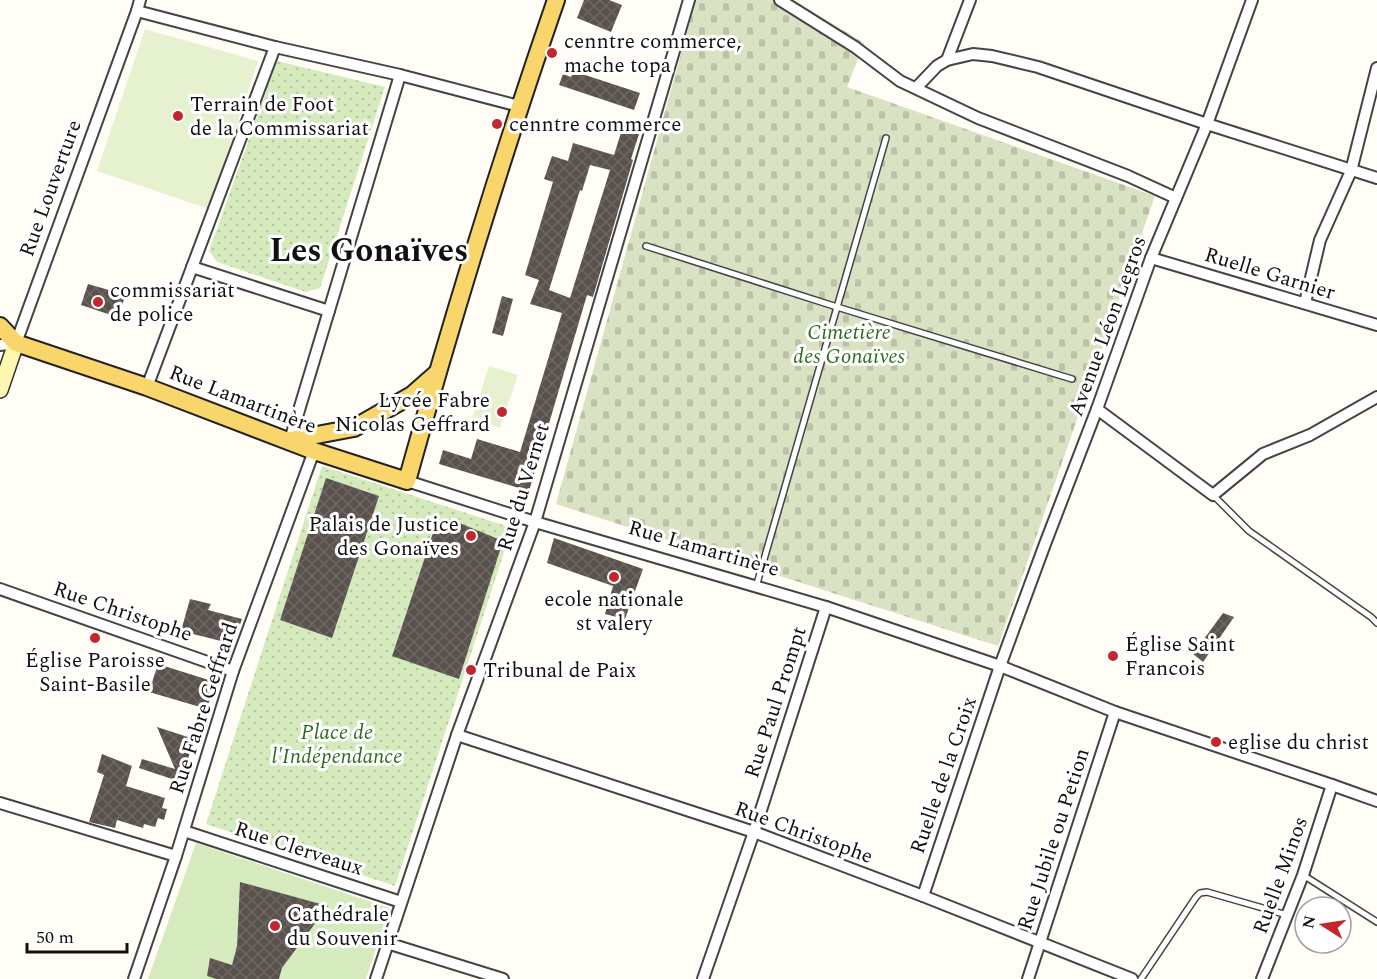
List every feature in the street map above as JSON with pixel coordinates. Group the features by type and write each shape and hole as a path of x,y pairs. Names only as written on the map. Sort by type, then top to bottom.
{"main road":[{"path":"407,481 437,372 519,106 556,0"},
{"path":"0,326 8,344"},
{"name":"Rue Lamartinère","path":"8,344 147,387 314,451 407,481"},
{"path":"290,440 354,428 412,395 437,372"}],"street":[{"name":"Rue du Vernet","path":"376,979 458,735 535,522 689,0"},
{"path":"780,0 855,47 900,81 978,118 1128,176 1176,198"},
{"path":"946,60 970,0"},
{"name":"Avenue Léon Legros","path":"1000,666 1151,258 1207,124 1252,0"},
{"path":"138,6 275,47 400,75 519,106"},
{"name":"Rue Louverture","path":"0,390 8,344 138,6"},
{"path":"147,387 275,47"},
{"path":"916,88 946,60 973,54 993,57 1038,67 1377,178"},
{"path":"1305,303 1320,240 1351,171 1377,68"},
{"path":"290,440 400,75"},
{"name":"Ruelle Garnier","path":"1151,258 1377,325"},
{"path":"192,267 329,311"},
{"path":"1097,409 1213,495 1263,454 1310,435 1377,397"},
{"name":"Rue Fabre Geffrard","path":"134,979 176,856 233,671 314,451"},
{"name":"Rue Lamartinère","path":"407,481 535,522 826,607 1000,666 1116,712 1376,799"},
{"name":"Rue Christophe","path":"0,588 233,671"},
{"name":"Rue Paul Prompt","path":"703,979 754,832 826,607"},
{"name":"Ruelle de la Croix","path":"923,896 1000,666"},
{"name":"Rue Jubile ou Petion","path":"1028,979 1116,712"},
{"name":"Rue Christophe","path":"458,735 754,832 1132,979"},
{"name":"Ruelle Minos","path":"1262,979 1303,874 1332,785"},
{"path":"0,803 176,856"},
{"name":"Rue Clerveaux","path":"184,831 401,902"},
{"path":"387,943 503,979"}],"lane":[{"path":"756,587 886,138"},
{"path":"646,246 1072,379"},
{"path":"1213,495 1250,531 1377,623"},
{"path":"1303,874 1377,922"},
{"path":"1141,979 1200,893 1207,892 1287,915"}],"green space":[{"name":"Cimetière des Gonaïves","path":"696,0 794,0 864,43 847,87 1155,196 998,646 556,504"},
{"name":"Terrain de Foot de la Commissariat","path":"145,29 258,61 209,209 97,171"},
{"path":"277,61 385,87 320,288 306,292 217,262 209,251"},
{"path":"489,366 518,375 500,428 472,419"},
{"name":"Place de l'Indépendance","path":"322,466 512,528 395,886 206,824","holes":["326,479 378,496 332,637 280,620","450,519 503,541 459,679 392,655 436,524"]},
{"path":"196,843 389,908 366,979 279,979 282,968 327,907 241,882 237,946 232,965 211,959 216,979 148,979"}],"building":[{"path":"584,0 609,0 622,5 611,32 577,18"},
{"path":"573,71 640,93 634,110 559,85 563,74 571,77"},
{"path":"624,123 641,128 593,297 587,295 529,491 439,464 443,450 471,459 477,439 520,452 562,313 530,304 539,280 525,275 553,182 544,179 552,156 568,161 573,143 614,155","holes":["590,165 610,170 570,298 549,290"]},
{"path":"88,284 126,295 117,317 81,305"},
{"path":"502,296 513,299 503,336 492,333"},
{"path":"326,478 379,496 332,638 280,620"},
{"path":"450,519 503,541 459,679 392,656 436,524"},
{"name":"ecole nationale st valery","path":"554,538 643,569 625,619 605,614 613,586 547,563"},
{"path":"190,599 211,604 208,610 242,619 229,643 181,631"},
{"path":"1223,613 1234,617 1203,662 1193,654"},
{"path":"158,664 215,682 207,709 149,692"},
{"path":"157,727 194,739 181,782 139,768 142,759 175,769"},
{"path":"102,754 132,766 126,786 165,798 162,808 167,809 164,820 158,818 155,827 144,824 143,828 117,820 115,828 89,822 104,775 97,772"},
{"name":"Cathédrale du Souvenir","path":"240,882 328,906 282,968 279,979 216,979 207,976 210,958 232,965 237,946"}],"place":[{"name":"cenntre commerce, mache topa","path":"552,53"},
{"name":"Terrain de Foot de la Commissariat","path":"178,116"},
{"name":"cenntre commerce","path":"497,124"},
{"name":"commissariat de police","path":"98,302"},
{"name":"Lycée Fabre Nicolas Geffrard","path":"502,412"},
{"name":"Palais de Justice des Gonaïves","path":"471,536"},
{"name":"ecole nationale st valery","path":"614,577"},
{"name":"Église Paroisse Saint-Basile","path":"95,638"},
{"name":"Église Saint Francois","path":"1113,656"},
{"name":"Tribunal de Paix","path":"471,670"},
{"name":"eglise du christ","path":"1216,742"},
{"name":"Cathédrale du Souvenir","path":"275,926"}],"district":[{"name":"Les Gonaïves","path":"369,249"}]}
